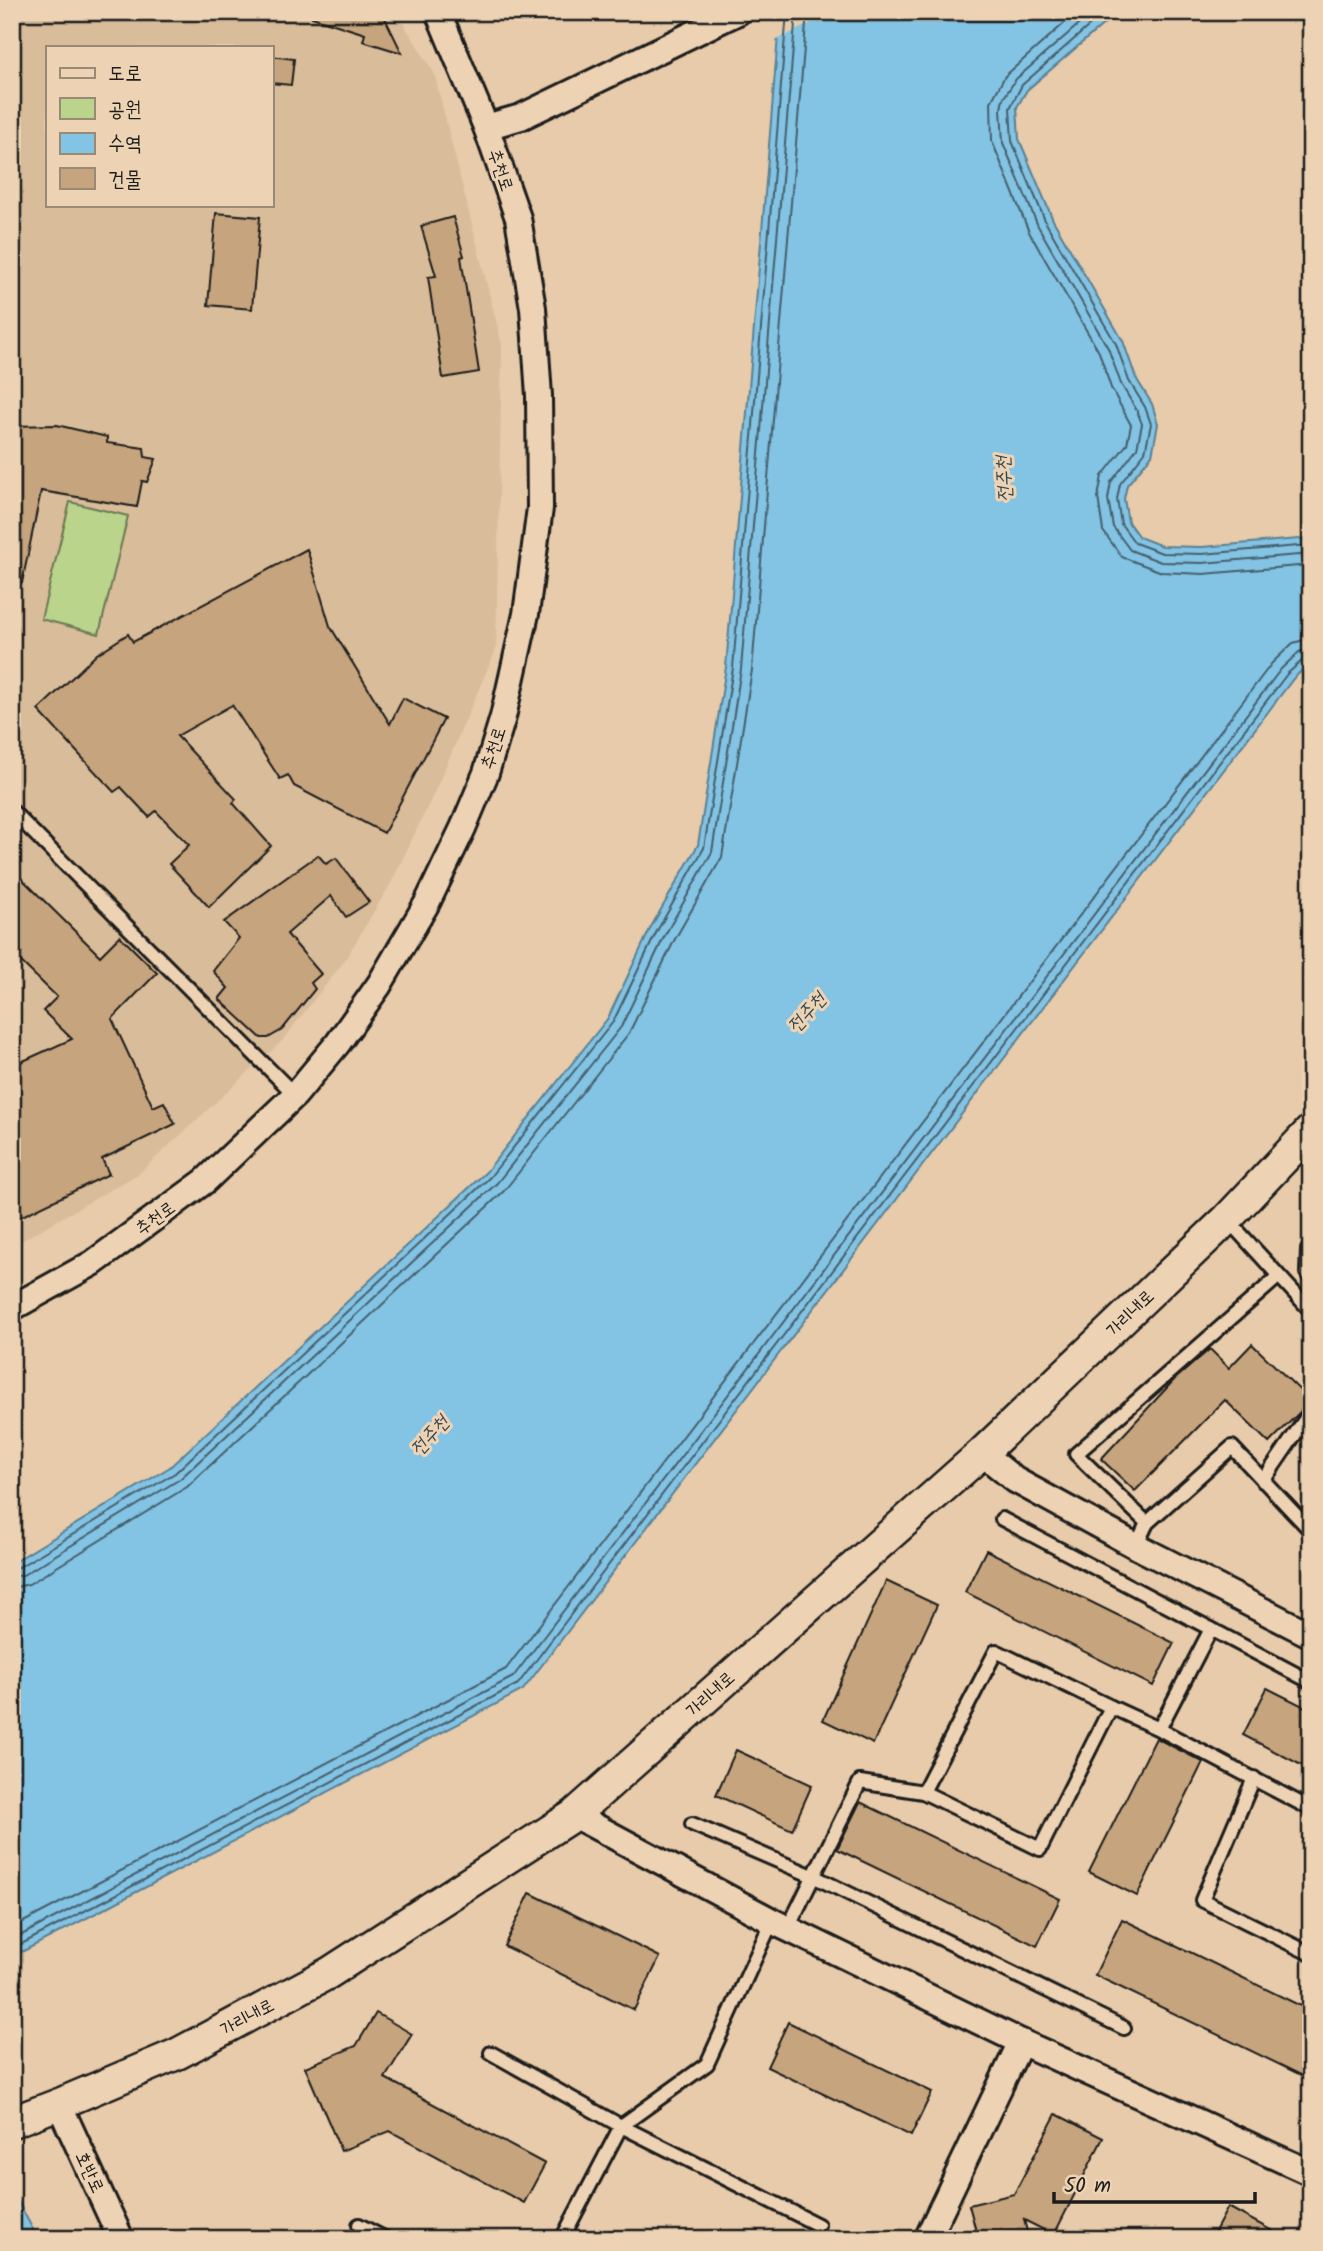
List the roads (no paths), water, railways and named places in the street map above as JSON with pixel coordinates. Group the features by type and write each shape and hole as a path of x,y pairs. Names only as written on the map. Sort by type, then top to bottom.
{"street":[{"name":"추천로","path":"12,1308 93,1264 205,1181 295,1095 338,1043 379,985 427,903 486,773 503,717 526,614 540,508 539,396 533,308 518,218 486,127 438,12"},
{"path":"486,127 521,117 738,12"},
{"name":"가리내로","path":"12,2122 59,2105 177,2054 329,1973 574,1815 982,1453 1227,1219 1311,1130"},
{"path":"982,1453 1015,1480 1136,1546 1311,1635"},
{"path":"574,1815 780,1924 1021,2042 1311,2173"},
{"path":"927,2239 1021,2042"},
{"name":"호반로","path":"59,2105 121,2239"}],"lane":[{"path":"12,811 295,1095"},
{"path":"1227,1219 1311,1311"},
{"path":"1311,1248 1308,1250 1307,1273 1311,1277"},
{"path":"1147,1523 1076,1454 1278,1277"},
{"path":"1263,1480 1311,1411"},
{"path":"1136,1546 1147,1523 1232,1447 1311,1531"},
{"path":"1002,1519 1311,1682"},
{"path":"1159,1729 1211,1629"},
{"path":"923,1792 996,1651 1159,1729 1311,1809"},
{"path":"562,2239 621,2126 707,2064 780,1924 815,1877 860,1782 923,1792 1040,1849 1111,1707"},
{"path":"1254,1779 1202,1900 1311,1954"},
{"path":"692,1824 815,1877 1124,2028"},
{"path":"491,2053 621,2126 818,2225"},
{"path":"359,2225 386,2239"}],"water":[{"name":"전주천","path":"780,12 1114,12 1106,22 1027,90 1017,107 1019,139 1053,220 1123,341 1136,378 1152,404 1158,424 1152,455 1127,485 1124,499 1128,522 1139,537 1162,546 1202,547 1311,538 1311,662 1293,679 523,1690 12,1957 12,1563 170,1467 486,1172 608,1018 651,927 698,845 726,667"},
{"path":"13,2192 38,2239 12,2239"}]}
